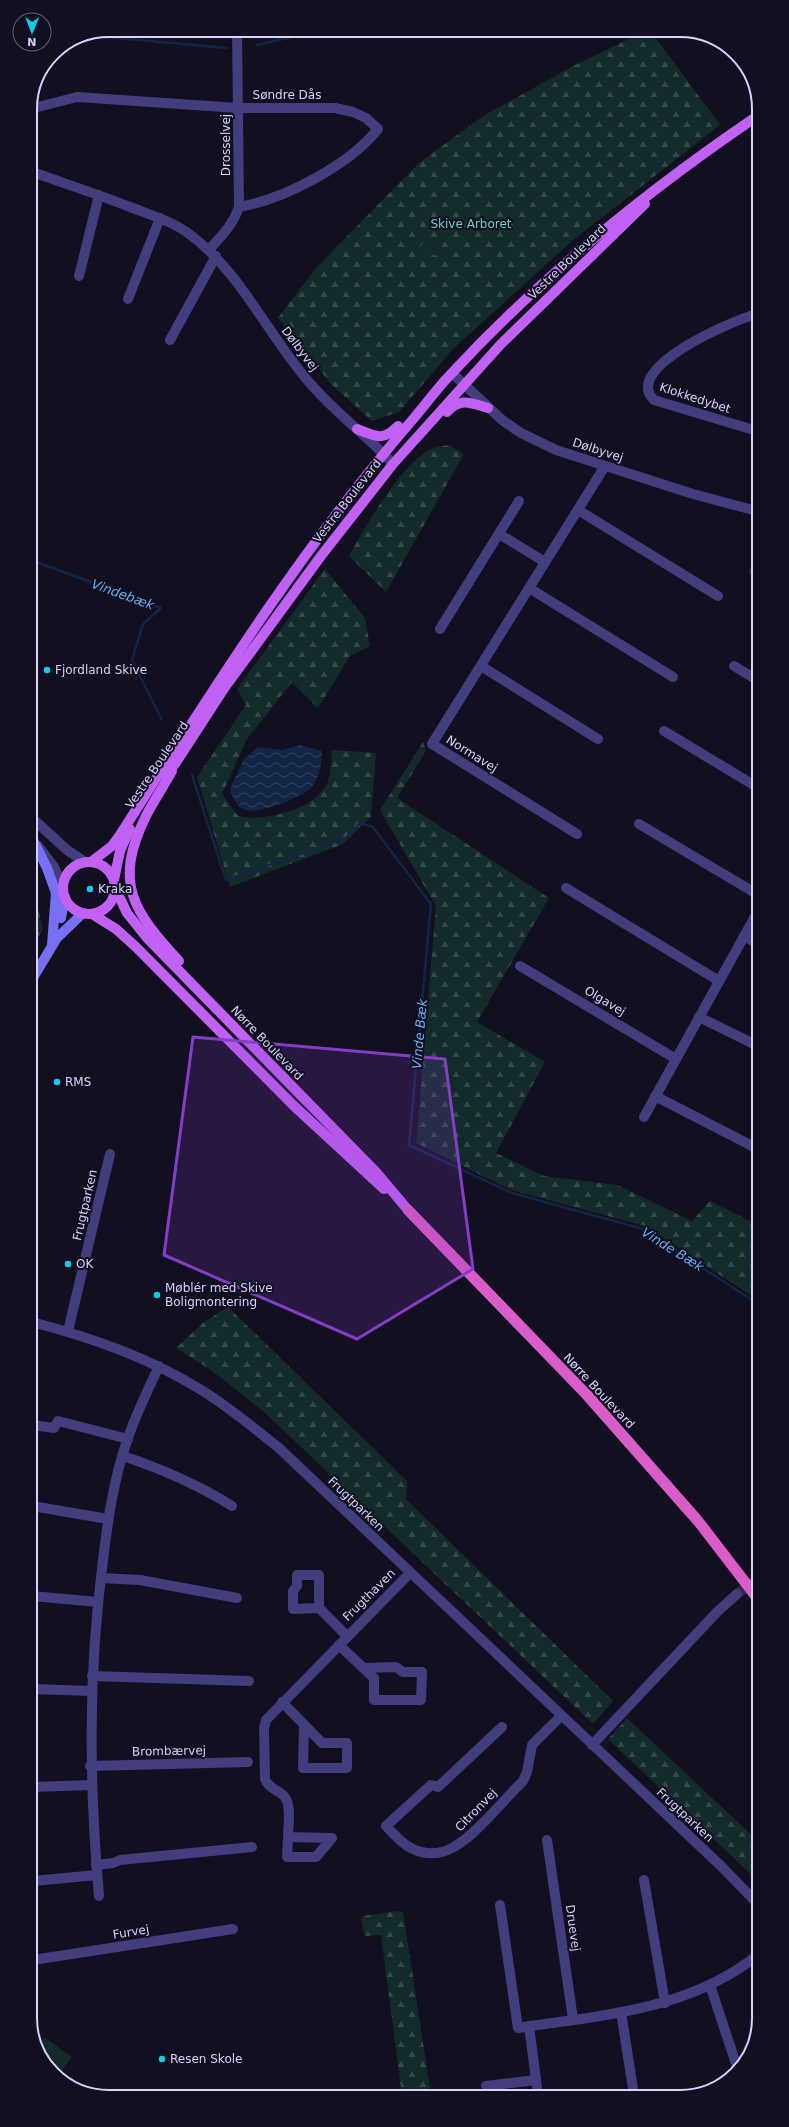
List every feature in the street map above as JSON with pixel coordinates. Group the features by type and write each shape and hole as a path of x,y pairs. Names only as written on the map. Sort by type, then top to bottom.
{"highway":[{"name":"Nørre Boulevard","path":"408,1210 587,1395 698,1521 752,1591"}],"main road":[{"name":"Vestre Boulevard","path":"88,862 112,846 278,592 326,525 383,453 440,386 529,297 624,213 664,185 719,142 752,120"},
{"name":"Vestre Boulevard","path":"115,884 120,851 131,827 164,776 175,764 225,687 338,533 393,464 506,339 664,185"},
{"path":"357,429 383,437 390,435 424,398 440,386"},
{"path":"374,488 387,480 453,404 463,402 488,408"},
{"path":"175,764 136,837 131,853 130,882 134,899 144,921 208,992 222,1014"},
{"path":"37,849 53,881 56,893 55,941"},
{"path":"55,941 67,874 78,864 88,862 106,867 115,884 111,902 100,912 87,913 69,904 64,892"},
{"name":"Nørre Boulevard","path":"115,884 136,926 376,1172 408,1210"},
{"path":"37,970 55,941 87,913"},
{"name":"Nørre Boulevard","path":"87,913 116,929 136,947 294,1106 358,1167 408,1210"}],"street":[{"name":"Drosselvej","path":"212,253 235,218 239,207 237,37"},
{"name":"Søndre Dås","path":"37,108 77,96 238,108 335,108 353,112 366,118 378,129 369,141 326,174 256,204 239,207"},
{"name":"Dølbyvej","path":"37,173 160,218 184,230 212,253 249,299 281,347 309,383 393,464"},
{"path":"79,276 100,195"},
{"path":"128,299 160,218"},
{"path":"170,340 212,253"},
{"name":"Klokkedybet","path":"752,316 719,327 672,355 654,372 647,388 648,394 654,400 752,429"},
{"name":"Dølbyvej","path":"452,373 488,408 513,428 549,447 693,494 752,510"},
{"name":"Normavej","path":"577,834 432,744 605,466"},
{"path":"440,629 519,501"},
{"path":"578,510 718,596"},
{"path":"499,534 545,562"},
{"path":"529,588 673,677"},
{"path":"480,666 598,739"},
{"path":"734,666 752,677"},
{"path":"664,731 752,785"},
{"path":"37,822 67,850 88,862"},
{"path":"639,824 752,891"},
{"path":"37,845 51,862 64,892"},
{"path":"566,888 719,981"},
{"path":"644,1117 752,922"},
{"path":"744,936 752,940"},
{"name":"Olgavej","path":"520,966 676,1059"},
{"path":"700,1017 752,1043"},
{"path":"655,1096 752,1146"},
{"name":"Frugtparken","path":"68,1331 110,1154"},
{"name":"Frugtparken","path":"37,1323 68,1331 116,1347 160,1366 204,1391 236,1413 279,1448 752,1898"},
{"path":"99,1896 90,1766 91,1691 98,1602 108,1519 123,1456 128,1438 160,1366"},
{"path":"37,1426 54,1428 58,1421 128,1438"},
{"path":"123,1456 164,1470 203,1488 232,1506"},
{"path":"37,1507 108,1519"},
{"name":"Frugthaven","path":"288,1837 288,1802 284,1796 271,1788 264,1779 264,1728 269,1714 410,1573"},
{"path":"101,1578 140,1580 237,1598"},
{"path":"592,1745 717,1612 737,1594"},
{"path":"37,1596 98,1602"},
{"name":"Frugthaven","path":"319,1608 347,1636"},
{"path":"339,1645 363,1668 374,1678 374,1700 421,1700 422,1672 403,1672 396,1667 363,1668"},
{"path":"92,1676 249,1681"},
{"path":"37,1689 91,1691"},
{"path":"282,1702 322,1743 347,1743 347,1768 303,1768 304,1725"},
{"name":"Citronvej","path":"502,1727 438,1787 431,1786 386,1826 403,1843 421,1852 432,1853 445,1852 465,1842 522,1781 527,1772 532,1745 561,1716"},
{"name":"Brombærvej","path":"90,1766 248,1762"},
{"path":"37,1787 91,1785"},
{"name":"Druevej","path":"547,1840 573,2019"},
{"path":"37,1880 96,1870 120,1860 252,1847"},
{"path":"644,1880 665,2003"},
{"path":"500,1905 518,2028 621,2012 665,2003 710,1985 752,1958"},
{"name":"Furvej","path":"37,1959 233,1929"},
{"path":"710,1985 736,2064"},
{"path":"621,2012 633,2090"},
{"path":"529,2026 537,2090"},
{"path":"486,2086 536,2080"}],"highlighted area":[{"path":"193,1037 445,1059 473,1269 357,1339 164,1255"}],"green space":[{"name":"Skive Arboret","path":"633,37 655,37 720,125 572,241 453,349 399,412 372,421 331,384 278,318 315,269 419,163 483,116 575,65"},
{"path":"425,238 441,245 436,256 420,249"},
{"path":"449,445 464,454 386,592 349,556 374,513 408,467 420,456 431,449"},
{"path":"325,569 365,618 370,646 351,655 318,708 292,682 247,739 222,794 238,816 261,817 286,812 299,808 310,802 326,786 330,773 332,750 376,753 371,817 343,844 230,887 197,777 246,705 237,689"},
{"path":"423,742 426,751 397,798 549,898 477,1022 545,1062 496,1153 544,1176 617,1185 692,1221 710,1201 752,1222 752,1296 645,1226 511,1190 416,1143 436,906 380,810"},
{"path":"37,904 43,929 37,939"},
{"path":"228,1307 407,1481 406,1499 613,1701 593,1724 263,1411 211,1370 176,1348 203,1323"},
{"path":"627,1718 752,1835 752,1875 608,1739"},
{"path":"397,1911 403,1912 430,2090 401,2090 381,1935 365,1936 361,1919 363,1916"},
{"path":"44,2037 72,2057 61,2072 52,2062 40,2042"}],"water":[{"path":"300,745 322,751 316,781 310,789 288,801 257,810 249,811 243,809 236,803 230,789 244,759 258,747 282,750"}],"waterway":[{"path":"107,37 226,48"},
{"path":"257,45 292,37"},
{"name":"Vindebæk","path":"37,562 161,608 143,624 132,660 162,720"},
{"name":"Vinde Bæk","path":"192,775 226,880 346,838 359,824 372,826 431,904 409,1145 512,1193 643,1229 752,1300"}],"tunnel":[{"path":"737,1594 752,1583"}],"place":[{"name":"Fjordland Skive","path":"47,670"},
{"name":"Kraka","path":"90,889"},
{"name":"RMS","path":"57,1082"},
{"name":"OK","path":"68,1264"},
{"name":"Møblér med Skive Boligmontering","path":"157,1295"},
{"name":"Resen Skole","path":"162,2059"}]}
